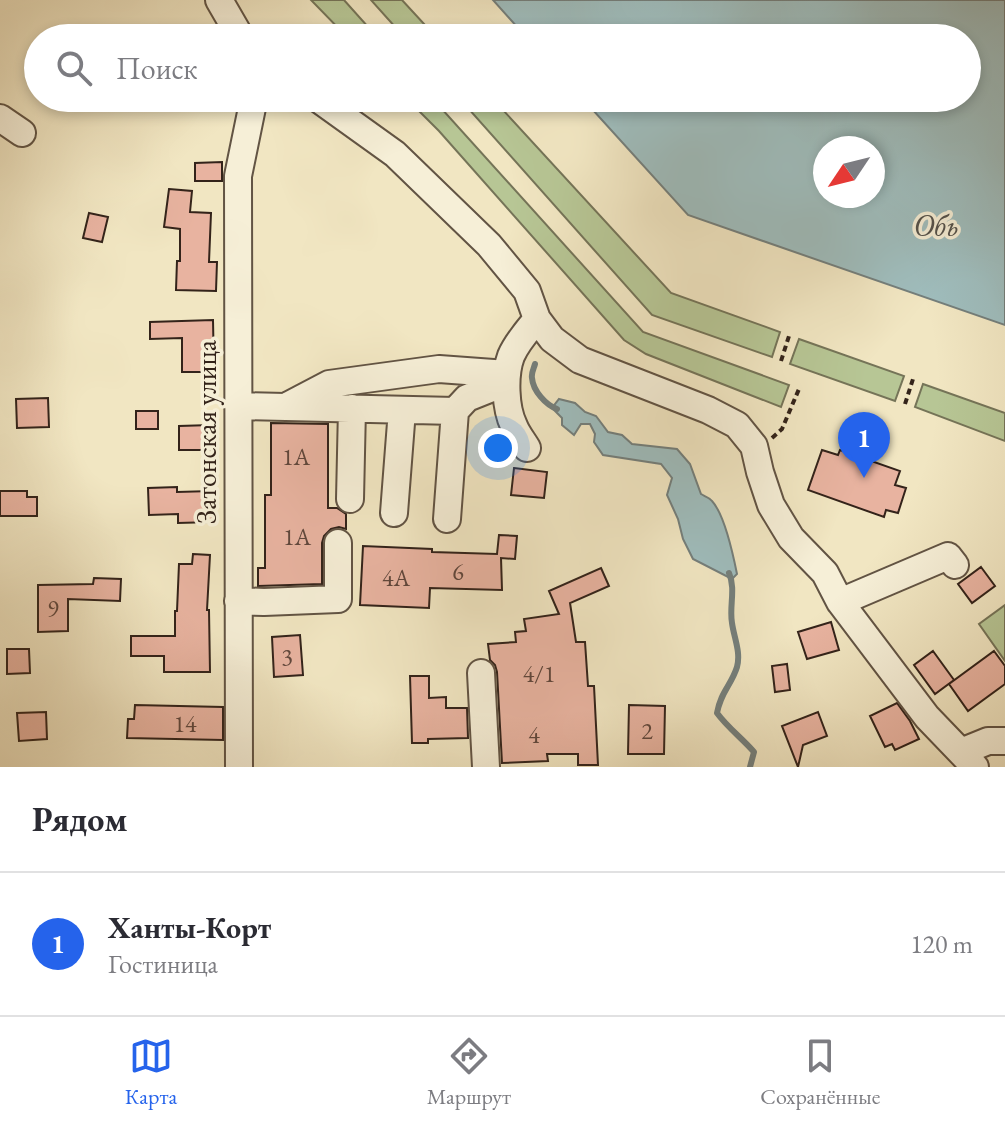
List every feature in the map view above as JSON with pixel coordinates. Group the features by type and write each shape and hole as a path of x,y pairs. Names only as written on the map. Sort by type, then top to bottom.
{"street":[{"path":"219,0 233,24"},
{"name":"Затонская улица","path":"239,767 238,176 251,112"},
{"path":"336,112 395,154 489,245 527,291 537,319 552,339 580,360 708,410 737,425 754,446 771,505 791,538 825,573 840,602 927,717 968,759 988,741 1005,741"},
{"path":"0,118 22,133"},
{"path":"527,448 513,424 507,374 511,356 537,319"},
{"path":"286,407 329,384 439,369 507,374"},
{"path":"447,519 455,411 467,398 497,386 507,374"},
{"path":"238,406 455,411"},
{"path":"350,499 352,408"},
{"path":"394,513 402,410"},
{"path":"238,601 338,599 338,543"},
{"path":"840,602 948,556 955,565"},
{"path":"481,673 486,767"}],"path":[{"path":"781,361 789,336"},
{"path":"905,404 913,379"},
{"path":"754,446 768,442 782,429 799,389"}],"green space":[{"path":"311,0 344,0 365,24 334,24"},
{"path":"371,0 402,0 424,24 392,24"},
{"path":"420,112 445,112 643,332 789,385 781,407 646,354 624,340"},
{"path":"471,112 505,112 671,293 780,332 772,357 652,315"},
{"path":"799,339 904,376 895,401 790,364"},
{"path":"923,384 1005,413 1005,441 915,407"},
{"path":"1005,605 1005,661 979,624"}],"water":[{"name":"Обь","path":"493,0 1005,0 1005,325 688,215 595,112 981,112 981,24 514,24"},
{"path":"559,399 575,403 596,416 608,432 622,435 632,444 677,449 690,464 701,494 711,500 721,516 737,574 732,579 693,559 667,495 672,478 661,464 603,455 594,442 595,434 590,424 581,424 574,435 562,425 562,418 552,408"}],"building":[{"path":"222,162 222,181 195,181 195,163"},
{"path":"169,189 192,191 190,212 211,213 209,262 217,262 216,291 176,290 180,229 164,227"},
{"path":"89,213 108,217 102,242 83,238"},
{"path":"213,320 214,372 182,372 182,338 150,339 150,322"},
{"path":"48,398 49,427 17,428 16,399"},
{"path":"136,411 158,411 158,429 136,429"},
{"path":"271,423 328,424 328,508 337,508 346,514 346,529 331,529 324,536 322,584 258,586 258,568 265,568 265,495 271,495"},
{"path":"211,425 211,450 179,450 179,426"},
{"path":"822,450 838,455 840,450 900,471 895,485 906,488 898,513 886,510 884,517 808,490"},
{"path":"514,468 547,472 544,498 511,495"},
{"path":"177,487 177,492 212,491 213,522 178,523 178,514 149,515 148,488"},
{"path":"0,491 27,491 27,497 37,497 37,516 0,516"},
{"path":"499,535 517,536 515,559 501,558 502,590 430,588 429,608 360,605 363,546 497,554"},
{"path":"193,554 210,555 207,610 210,672 164,672 164,656 131,656 131,636 175,636 179,564 192,564"},
{"path":"981,567 995,586 972,603 958,584"},
{"path":"601,568 609,586 570,603 576,642 585,642 588,686 594,686 598,765 578,765 578,754 547,754 548,761 502,763 497,672 490,660 488,644 516,642 515,632 526,631 524,619 559,614 549,591"},
{"path":"94,578 121,579 120,601 68,599 68,631 38,632 38,585 93,584"},
{"path":"831,622 839,650 807,659 798,632"},
{"path":"300,635 303,675 274,677 272,637"},
{"path":"7,649 29,649 30,673 7,674"},
{"path":"933,651 954,680 935,694 914,665"},
{"path":"994,651 1005,666 1005,684 968,711 949,684"},
{"path":"787,664 790,690 775,692 772,666"},
{"path":"410,676 429,676 429,698 446,697 446,708 467,708 468,738 428,739 428,743 412,743"},
{"path":"897,703 919,739 895,750 892,744 885,747 870,716"},
{"path":"135,705 223,707 223,740 127,738 128,719 134,719"},
{"path":"629,705 665,706 664,754 628,754"},
{"path":"46,712 47,739 19,741 17,713"},
{"path":"818,712 827,736 803,745 798,767 782,726"}],"waterway":[{"path":"535,364 532,376 535,388 545,401 557,409"},
{"path":"729,573 732,585 731,617 738,661 717,713 754,752 750,767"}],"place":[{"name":"Ханты-Корт","path":"864,478"}]}
